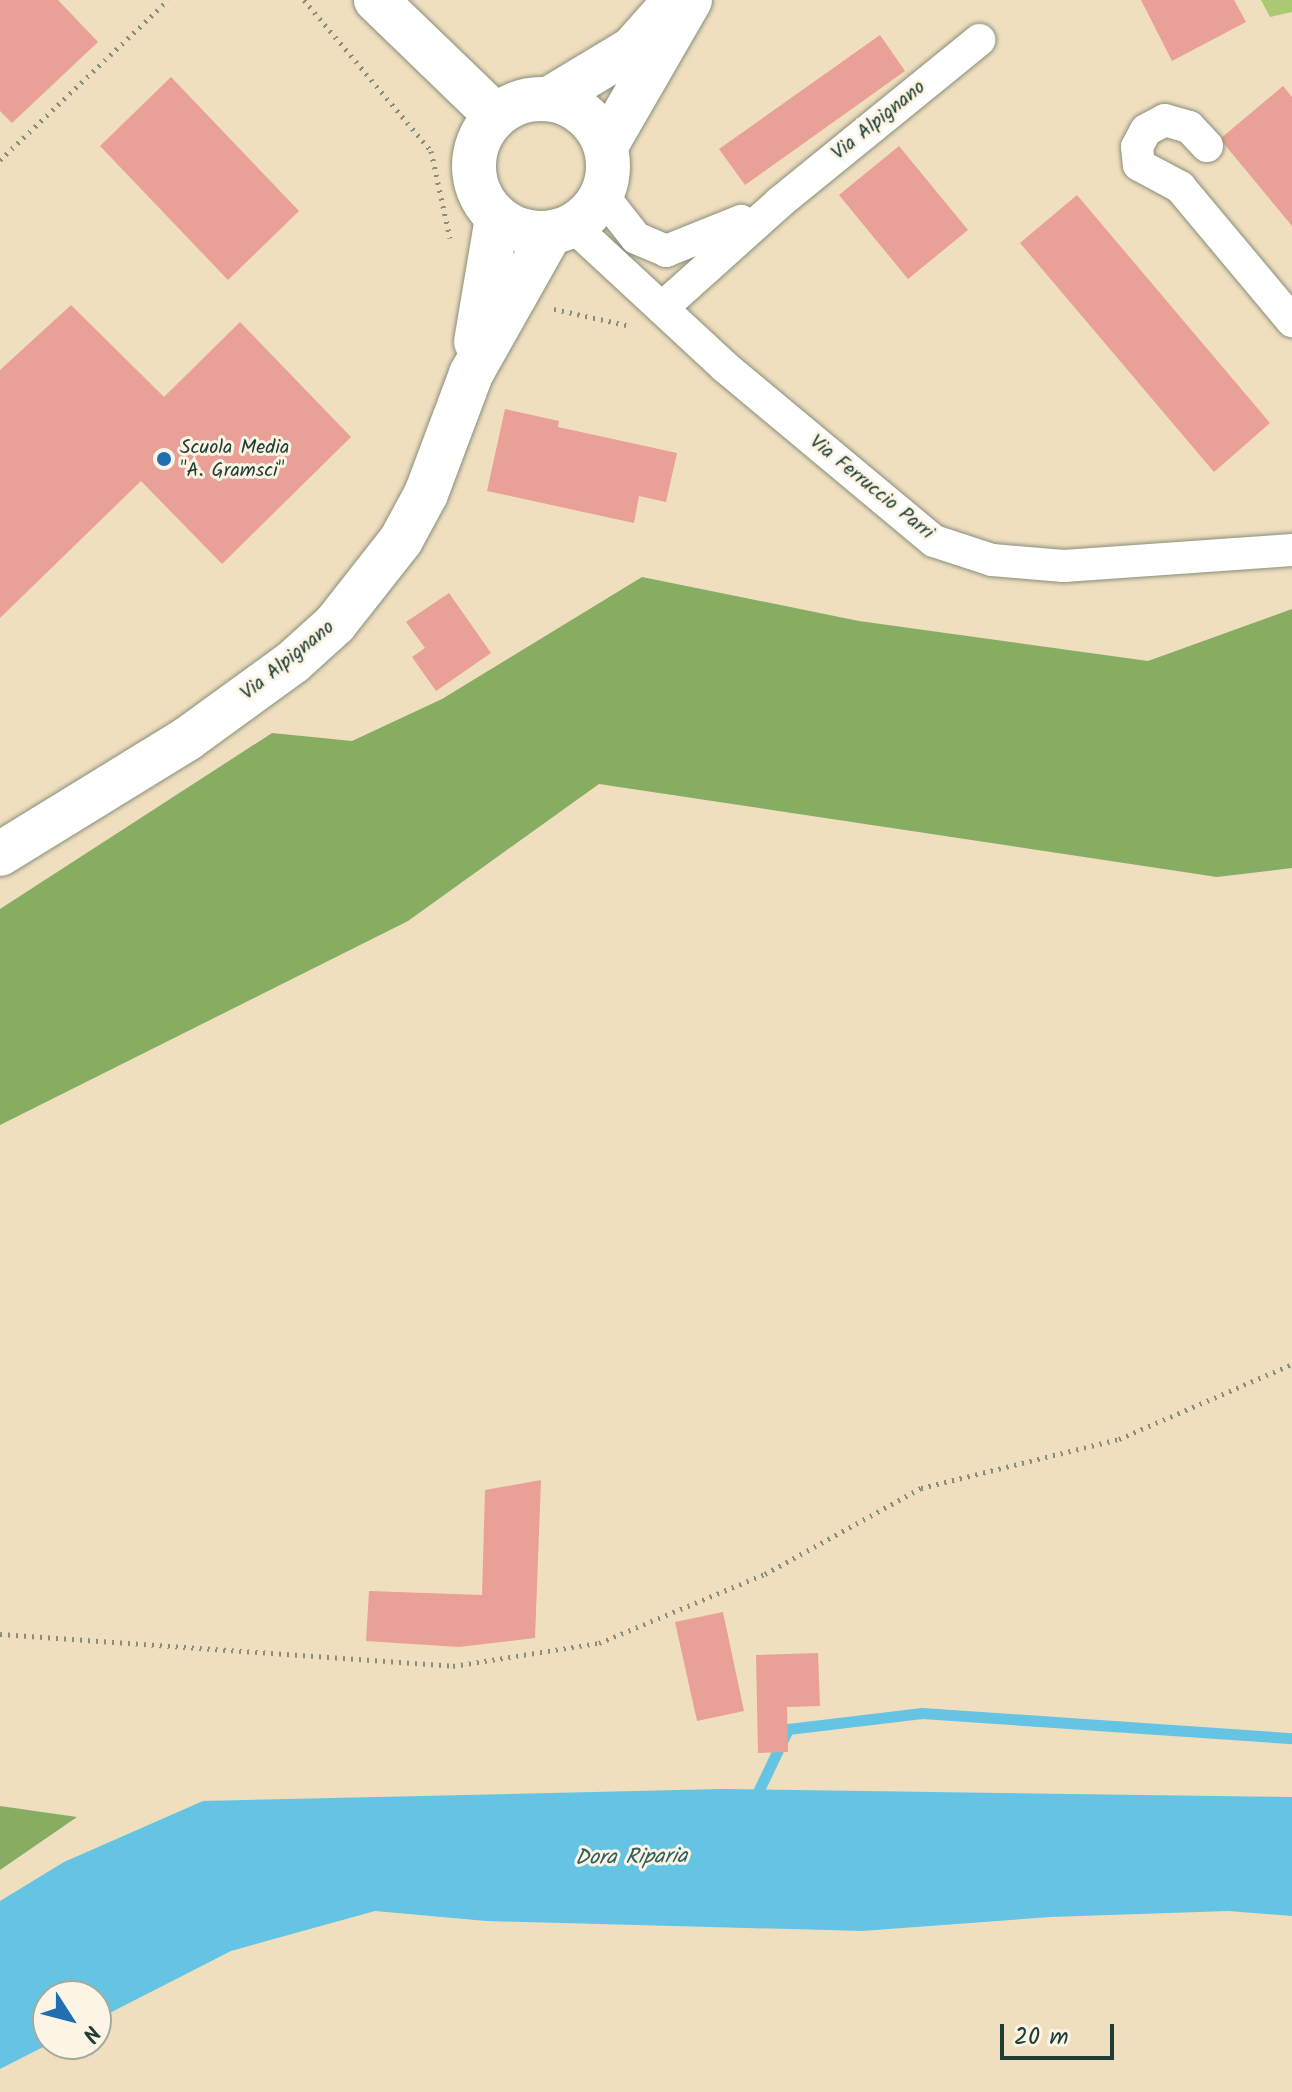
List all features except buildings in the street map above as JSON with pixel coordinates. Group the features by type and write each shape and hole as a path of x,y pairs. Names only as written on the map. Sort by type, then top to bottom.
{"street":[{"path":"376,0 495,115"},
{"path":"552,97 583,111 607,144 610,167 575,219 526,233 497,218 482,198 473,168 478,139 495,115 525,99 552,97 632,49 676,0"},
{"path":"607,144 690,0"},
{"name":"Via Alpignano","path":"662,308 780,202 979,40"},
{"path":"1207,146 1189,127 1165,120 1146,130 1137,147 1139,165 1180,187 1292,321"},
{"name":"Via Alpignano","path":"471,374 575,219 666,251 704,239 780,202"},
{"name":"Via Alpignano","path":"0,854 187,739 293,662 335,624 401,540 420,506 471,374 497,218"},
{"name":"Via Ferruccio Parri","path":"575,219 662,308 934,541 992,560 1064,566 1292,550"}],"path":[{"path":"0,160 168,0"},
{"path":"0,1634 453,1666 599,1643 765,1574 921,1488 1119,1439 1292,1364"}],"green space":[{"path":"1261,0 1292,0 1292,12 1270,17"},
{"path":"642,577 859,621 1148,661 1292,609 1292,868 1217,877 599,784 408,921 0,1125 0,909 272,733 352,741 442,699"},
{"path":"0,1806 77,1817 0,1870"}],"water":[{"name":"Dora Riparia","path":"721,1789 1292,1797 1292,1916 1228,1911 1051,1917 862,1931 486,1921 375,1911 231,1951 112,2012 112,1980 32,1980 32,2053 0,2069 0,1901 64,1862 203,1801"}],"waterway":[{"path":"755,1798 788,1729 922,1713 1292,1738"}],"place":[{"name":"Scuola Media \"A. Gramsci\"","path":"164,459"}]}
